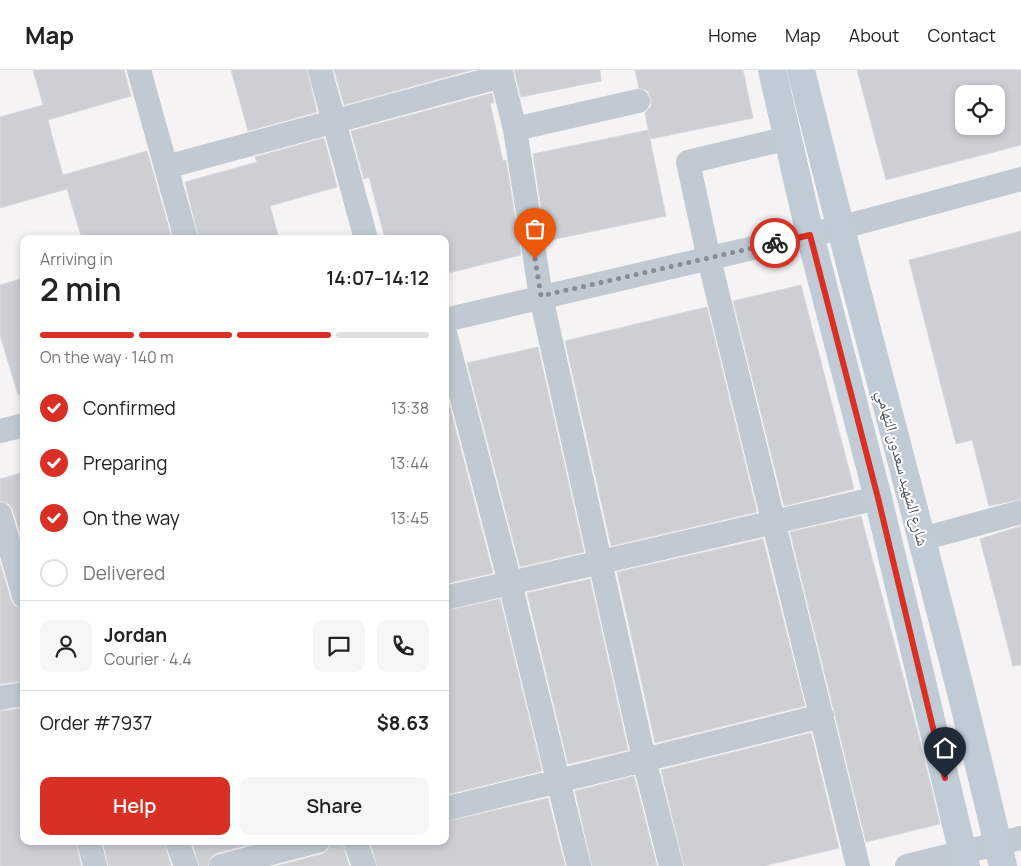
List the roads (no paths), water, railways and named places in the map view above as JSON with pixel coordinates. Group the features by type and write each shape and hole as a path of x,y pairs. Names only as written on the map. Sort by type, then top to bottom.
{"street":[{"path":"140,70 185,235"},
{"path":"320,70 365,235"},
{"name":"شارع الشهيد سعدون التهامي","path":"772,70 810,235 878,498 964,859"},
{"name":"شارع الشهيد سعدون التهامي","path":"801,70 839,228 1007,849"},
{"path":"166,167 334,122 501,73 516,129 541,296 644,759 671,866"},
{"path":"516,129 638,102"},
{"path":"789,138 688,162 709,258 858,866"},
{"path":"449,319 839,228 1021,179"},
{"path":"449,348 510,583 578,866"},
{"path":"0,431 20,426"},
{"path":"449,597 878,498"},
{"path":"922,540 1021,512"},
{"path":"0,514 20,582"},
{"path":"0,698 20,695"},
{"path":"449,808 822,716"},
{"path":"90,845 95,866"},
{"path":"178,845 186,866"},
{"path":"221,866 302,845"},
{"path":"356,845 364,866"},
{"path":"907,866 964,859 1007,849"}]}
